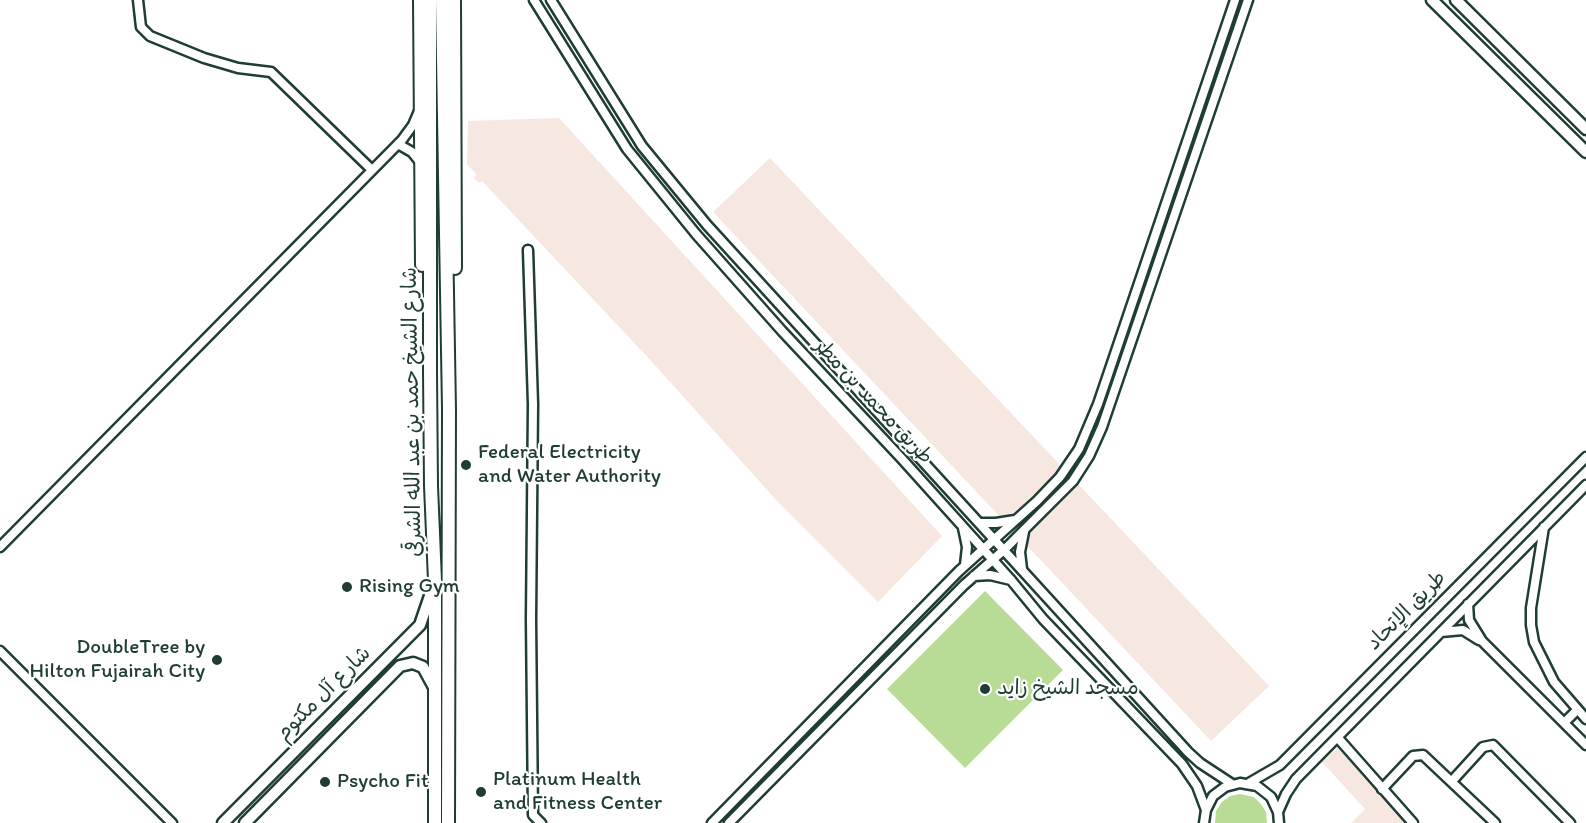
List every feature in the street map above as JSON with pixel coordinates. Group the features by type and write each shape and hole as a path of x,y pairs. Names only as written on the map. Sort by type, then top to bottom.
{"highway":[{"path":"420,0 421,231 425,327 430,371"},
{"name":"شارع الشيخ حمد بن عبد الله الشرقي","path":"430,0 430,371 435,581 435,823"},
{"name":"شارع الشيخ حمد بن عبد الله الشرقي","path":"442,0 449,409 448,823"},
{"path":"449,409 453,397 455,355 454,0"},
{"path":"454,22 459,0"}],"main road":[{"path":"1432,0 1586,152"},
{"path":"1456,0 1586,129"},
{"name":"شارع آل مكتوم","path":"223,823 422,622 435,581"},
{"name":"شارع آل مكتوم","path":"245,823 400,666 413,663 425,669 436,690"},
{"path":"377,669 383,672 382,683"}],"street":[{"path":"138,0 141,27 150,36 204,58 238,68 271,72 372,170"},
{"name":"طريق محمد بن مطر","path":"534,0 627,149 696,234 993,560 1043,619 1182,764 1197,786 1206,810"},
{"name":"طريق محمد بن مطر","path":"551,0 642,146 707,225 1188,752 1200,763 1232,784"},
{"path":"712,823 965,566 1018,519 1060,477 1079,449 1098,404 1235,0"},
{"path":"729,823 899,650 1073,481 1089,456 1102,427 1248,0"},
{"path":"0,547 398,144 413,125 420,106"},
{"path":"398,144 412,152 420,163"},
{"path":"528,250 534,416 531,619 533,815 541,823"},
{"name":"طريق اﻹتحاد","path":"1249,783 1280,765 1586,457"},
{"name":"طريق اﻹتحاد","path":"1278,812 1296,778 1586,485"},
{"path":"980,523 996,524 1018,519"},
{"path":"963,527 967,547 965,566"},
{"path":"1544,527 1531,608 1534,642 1554,682 1586,718"},
{"path":"1022,570 1020,546 1026,528"},
{"path":"1519,553 1528,553 1539,560"},
{"path":"974,576 990,575 1011,580"},
{"path":"1468,604 1469,620 1482,641 1586,745"},
{"path":"1441,632 1463,630 1482,641"},
{"path":"895,637 902,639 899,650"},
{"path":"0,651 172,823"},
{"path":"1564,723 1577,710"},
{"path":"1338,738 1413,823"},
{"path":"1452,781 1483,747 1493,745 1570,823"},
{"path":"785,748 780,760 787,764"},
{"path":"1382,789 1413,756 1419,754 1427,757 1495,823"},
{"path":"1204,823 1206,810 1218,791 1232,784 1249,783 1264,791 1275,804 1278,823"}],"shaded area":[{"path":"559,118 942,536 878,602 778,502 653,363 482,181 479,183 474,178 476,174 467,164 468,121"},
{"path":"770,158 1269,686 1211,741 713,212"},
{"path":"1339,747 1408,823 1351,823 1365,809 1322,762"}],"green space":[{"path":"985,591 1063,670 965,768 887,689"},
{"path":"1240,794 1254,797 1261,804 1266,812 1267,823 1215,823 1216,811 1222,802 1230,796"}],"place":[{"name":"Federal Electricity and Water Authority","path":"466,465"},
{"name":"Rising Gym","path":"347,587"},
{"name":"DoubleTree by Hilton Fujairah City","path":"217,660"},
{"name":"مسجد الشيخ زايد","path":"985,689"},
{"name":"Psycho Fit","path":"325,782"},
{"name":"Platinum Health and Fitness Center","path":"481,792"}]}
